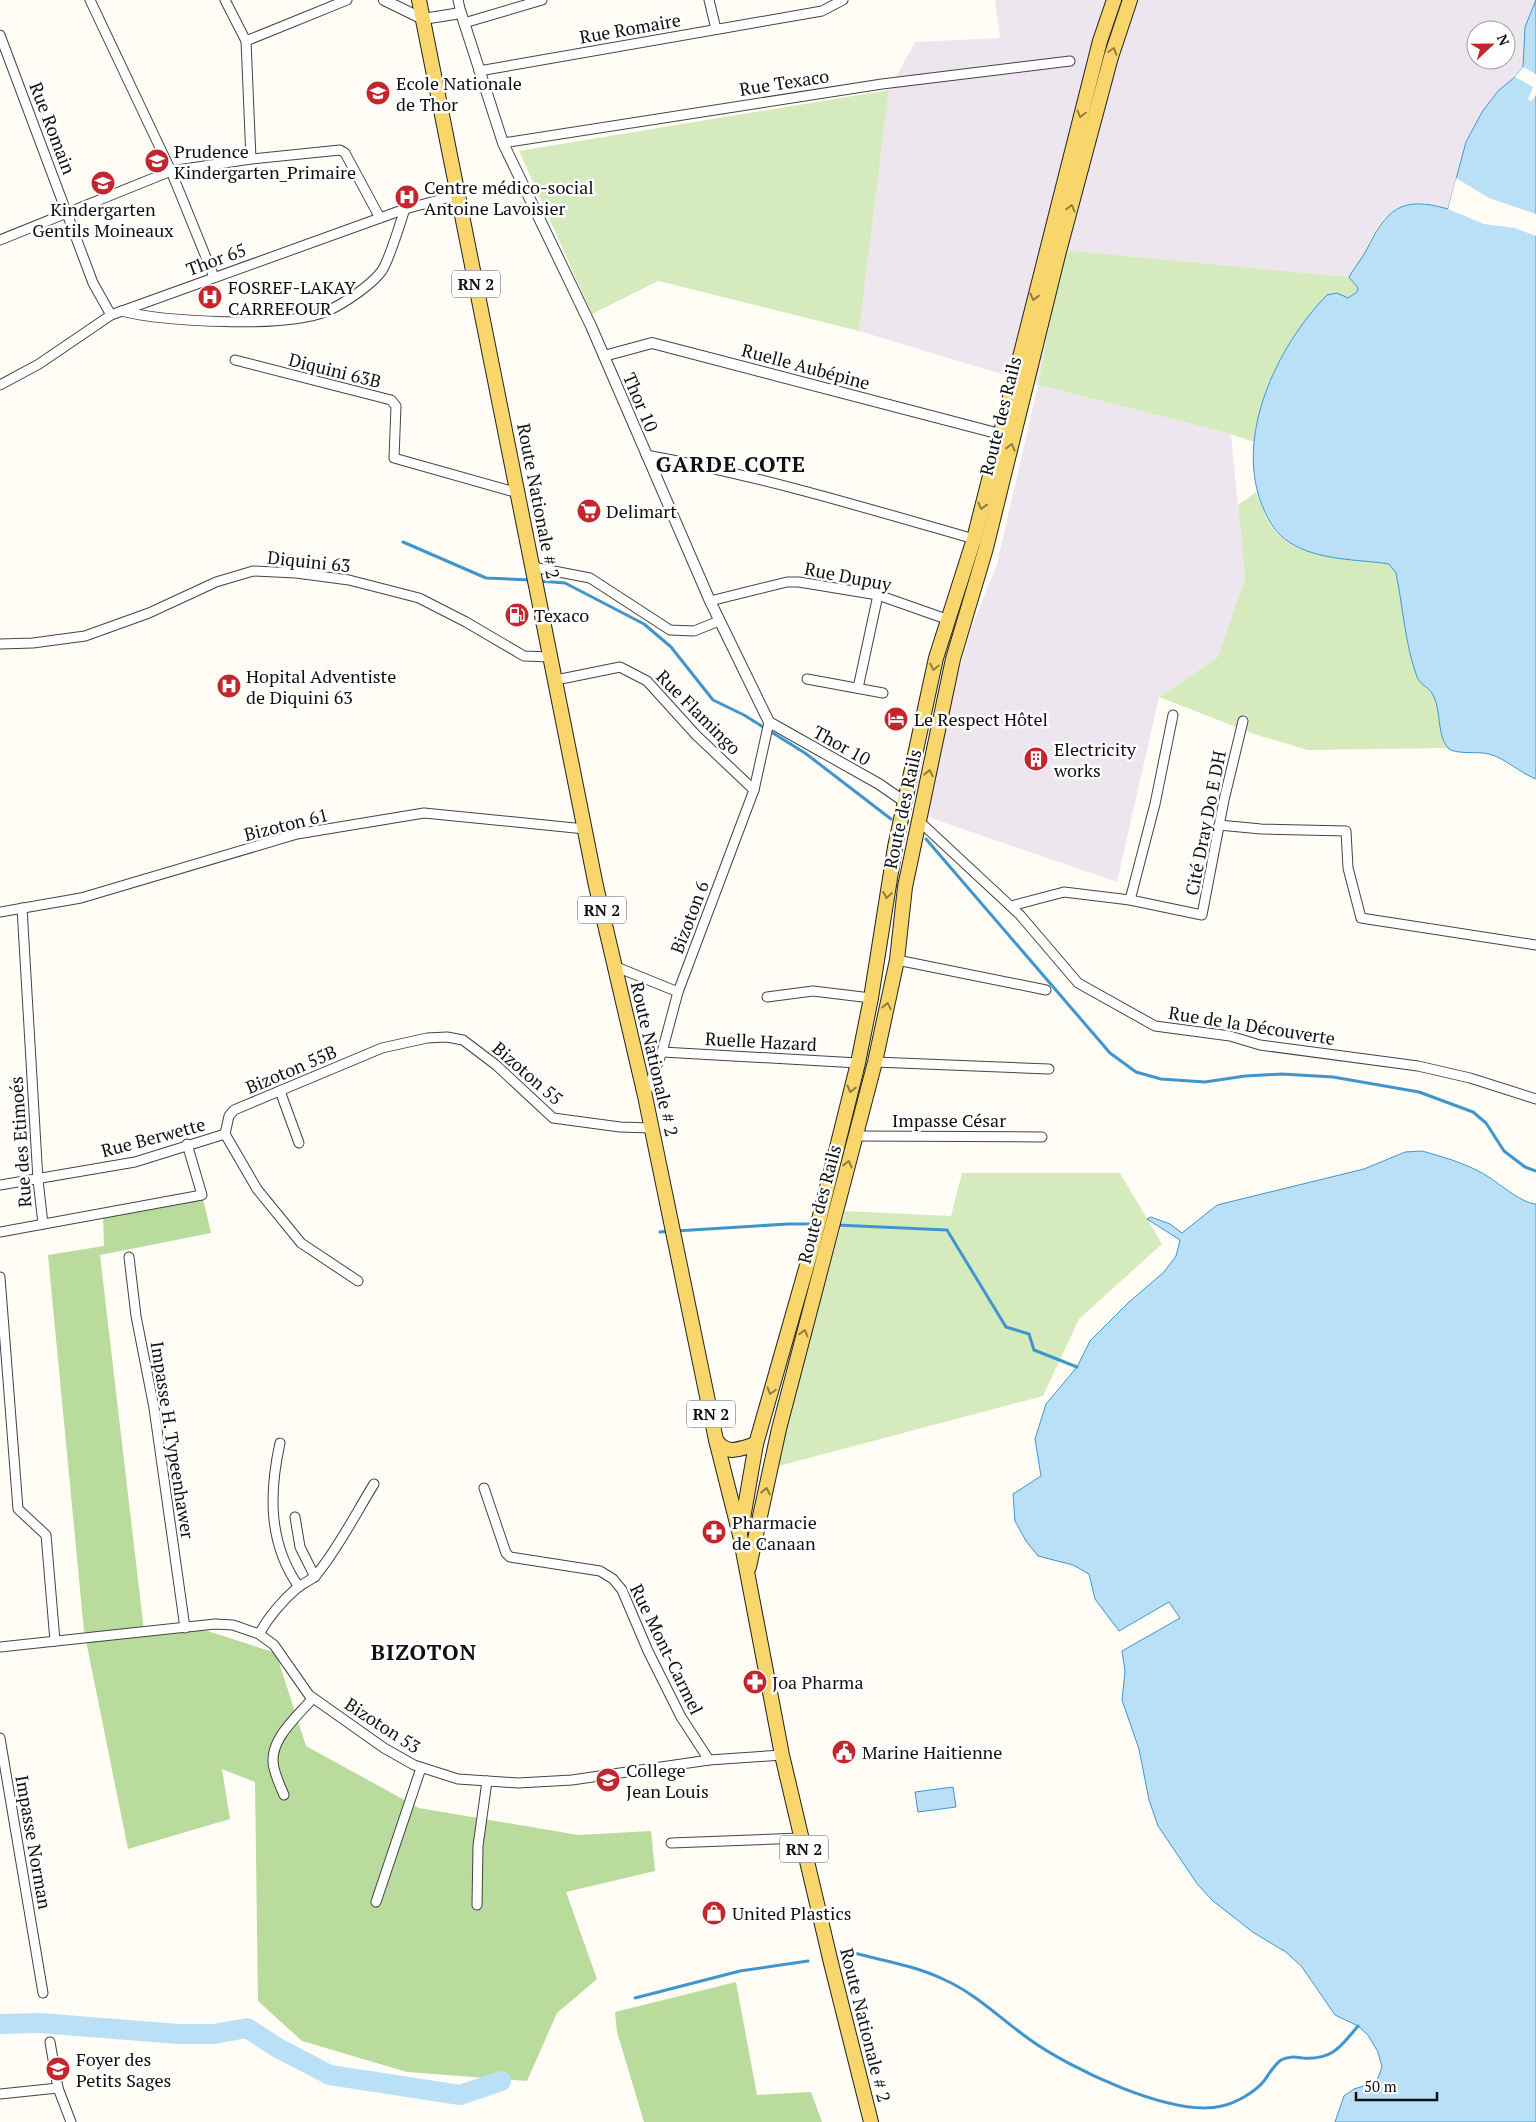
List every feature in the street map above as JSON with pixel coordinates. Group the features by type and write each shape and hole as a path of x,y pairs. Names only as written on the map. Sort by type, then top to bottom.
{"main road":[{"name":"Route Nationale # 2","path":"419,0 585,829 614,966 645,1096 716,1440 748,1573 782,1755 830,1963 871,2122"},
{"name":"Route des Rails","path":"740,1536 756,1444 813,1244 858,1063 871,998 895,847 936,658 974,539 1100,41 1114,0"},
{"name":"Route des Rails","path":"748,1573 779,1429 875,1062 897,960 905,887 953,659 986,548 1058,255 1109,66 1130,0"},
{"path":"716,1440 721,1448 728,1451 756,1444"}],"street":[{"path":"90,0 171,172 214,277"},
{"path":"225,0 246,41 251,159"},
{"path":"246,41 347,0"},
{"path":"384,0 423,19 463,18 542,0"},
{"name":"Thor 10","path":"458,0 503,143 604,356 719,621 769,722 871,779 904,806"},
{"path":"709,0 716,29"},
{"name":"Rue Romaire","path":"479,71 822,11 844,0"},
{"name":"Rue Romain","path":"0,35 92,283 111,315"},
{"name":"Rue Texaco","path":"503,143 882,84 1070,61"},
{"path":"0,240 171,172 251,159 340,150 345,153 380,218"},
{"name":"Thor 65","path":"0,386 39,364 111,315 405,208 458,195"},
{"path":"122,311 144,316 226,321 289,319 325,312 350,298 382,272 405,208"},
{"name":"Ruelle Aubépine","path":"604,356 652,343 1000,434"},
{"name":"Diquini 63B","path":"235,360 391,400 396,406 394,458 518,493"},
{"path":"646,455 690,463 836,499 974,539"},
{"path":"533,567 590,578 670,630 694,631 719,621"},
{"name":"Diquini 63","path":"0,644 32,643 84,636 149,613 216,582 253,571 296,573 349,580 419,598 466,622 524,656 550,657"},
{"name":"Rue Dupuy","path":"710,601 793,581 878,595 949,620"},
{"path":"858,688 878,595"},
{"name":"Rue Flamingo","path":"556,680 620,667 647,681 696,735 754,790"},
{"path":"807,679 883,693"},
{"path":"1130,900 1155,804 1173,715"},
{"name":"Cité Dray Do E DH","path":"1011,906 1064,892 1130,900 1202,915 1219,825 1243,721"},
{"name":"Bizoton 6","path":"645,1096 662,1052 678,992 754,790 769,722"},
{"name":"Bizoton 61","path":"0,912 81,898 296,834 424,814 585,829"},
{"name":"Rue de la Découverte","path":"919,821 1011,906 1078,983 1155,1026 1230,1036 1260,1045 1418,1066 1470,1078 1536,1099"},
{"path":"1219,825 1261,829 1346,831 1348,868 1361,918 1536,945"},
{"name":"Rue des Etimoés","path":"22,908 38,1180 43,1224"},
{"path":"897,960 1046,990"},
{"path":"614,966 678,992"},
{"path":"767,998 813,991 871,998"},
{"name":"Bizoton 55B","path":"225,1134 230,1113 280,1091 382,1048 427,1038 447,1037"},
{"name":"Bizoton 55","path":"447,1037 462,1040 496,1065 553,1118 620,1127 651,1128"},
{"name":"Ruelle Hazard","path":"662,1052 858,1063"},
{"path":"875,1062 1049,1069"},
{"path":"280,1091 299,1143"},
{"path":"225,1134 257,1189 301,1243 358,1281"},
{"name":"Rue Berwette","path":"0,1185 135,1162 187,1144 225,1134"},
{"name":"Impasse César","path":"856,1136 1042,1137"},
{"path":"0,1232 202,1195 187,1144"},
{"name":"Impasse H. Typeenhawer","path":"128,1256 136,1316 154,1408 185,1628"},
{"path":"0,1277 18,1509 46,1535 56,1641"},
{"path":"280,1443 273,1472 272,1513 282,1558 299,1587"},
{"path":"259,1634 268,1618 299,1587 315,1577 328,1561 374,1484"},
{"name":"Rue Mont-Carmel","path":"484,1488 506,1553 510,1557 600,1571 613,1579 622,1590 648,1651 681,1717 709,1760"},
{"path":"295,1518 300,1547 315,1577"},
{"name":"Bizoton 53","path":"0,1647 215,1624 233,1625 259,1634 274,1645 291,1672 313,1698 384,1748 421,1768 458,1779 518,1783 572,1780 709,1760 782,1755"},
{"path":"284,1795 274,1767 274,1750 278,1740 313,1698"},
{"name":"Impasse Norman","path":"0,1738 38,1952 43,1993"},
{"path":"376,1902 421,1768"},
{"path":"477,1905 478,1846 487,1781"},
{"path":"671,1843 802,1838"},
{"path":"50,2042 58,2088 72,2122"},
{"path":"0,2094 58,2088"}],"shaded area":[{"path":"995,0 1536,0 1523,56 1523,67 1515,77 1498,91 1482,112 1466,142 1448,209 1423,203 1396,209 1383,219 1371,237 1365,253 1349,277 1063,250 1038,385 859,331 889,90 915,42 1000,38"},
{"path":"1038,385 1231,434 1245,578 1218,657 1159,697 1117,882 919,814 970,632 997,564"}],"green space":[{"path":"889,90 859,331 658,281 592,314 519,151"},
{"path":"1063,250 1349,277 1358,288 1357,292 1348,298 1337,293 1274,371 1265,392 1254,442 1231,434 1038,385"},
{"path":"1256,492 1272,528 1282,538 1295,546 1326,556 1389,564 1396,573 1414,668 1418,680 1427,686 1434,696 1444,739 1448,748 1308,750 1257,735 1159,697 1218,657 1245,578 1238,505"},
{"path":"962,1173 1120,1173 1162,1244 1079,1319 1043,1396 775,1467 845,1211 951,1216"},
{"path":"203,1198 211,1233 100,1255 144,1631 192,1626 276,1653 306,1746 419,1808 578,1835 651,1831 655,1871 566,1892 597,1979 557,2013 527,2081 407,2072 302,2041 258,2001 255,1782 222,1769 230,1819 128,1849 84,1631 48,1255 104,1246 103,1215"},
{"path":"736,1982 757,2095 811,2092 822,2122 644,2122 617,2032 615,2012"}],"water":[{"path":"1536,0 1536,779 1495,756 1485,753 1461,752 1448,748 1442,737 1438,709 1434,697 1418,680 1413,664 1396,573 1389,564 1312,553 1284,539 1274,528 1264,510 1255,482 1253,454 1257,424 1265,395 1277,367 1292,340 1327,295 1337,293 1348,298 1357,292 1358,288 1349,277 1380,225 1396,209 1406,205 1432,205 1448,209 1466,142 1482,112 1498,91 1515,77 1523,67 1525,27"},
{"path":"1422,1151 1475,1169 1516,1196 1536,1204 1536,2122 1335,2122 1344,2096 1354,2089 1373,2083 1378,2078 1382,2067 1378,2052 1368,2035 1358,2026 1335,2015 1302,1967 1286,1952 1254,1933 1213,1901 1198,1885 1158,1826 1149,1800 1139,1749 1122,1700 1125,1671 1122,1651 1180,1618 1169,1602 1119,1631 1095,1599 1089,1574 1073,1565 1038,1556 1026,1541 1015,1521 1013,1494 1041,1476 1035,1439 1046,1404 1077,1367 1090,1341 1129,1302 1164,1272 1176,1256 1180,1240 1147,1219 1151,1217 1170,1224 1182,1233 1217,1205 1364,1169 1405,1152"},
{"path":"953,1787 956,1807 918,1812 915,1792"}],"pier":[{"path":"1523,67 1536,74 1536,95 1531,102 1528,99 1533,87 1515,77"},
{"path":"1456,178 1489,198 1536,214 1536,236 1515,228 1484,224 1448,209"}],"waterway":[{"path":"403,542 486,578 530,580"},
{"path":"539,581 565,583 644,624 671,647 713,700 744,715 805,753 891,819"},
{"path":"926,839 1110,1053 1136,1072 1161,1079 1205,1082 1245,1076 1282,1074 1333,1077 1419,1092 1473,1112 1486,1123 1504,1151 1525,1167 1536,1171"},
{"path":"676,1231 814,1224"},
{"path":"836,1225 947,1230 1006,1327 1029,1334 1034,1350 1077,1367"},
{"path":"660,1232 670,1231"},
{"path":"854,1953 912,1967 945,1980 967,1992 1029,2039 1069,2063 1122,2088 1176,2105 1201,2108 1222,2106 1233,2102 1260,2085 1281,2060 1292,2057 1322,2057 1329,2054 1341,2045 1358,2026"},
{"path":"635,1998 740,1971 808,1961"},
{"path":"0,2024 40,2023 178,2034 214,2034 247,2028 278,2048 330,2075 460,2095 501,2081"}],"place":[{"name":"Ecole Nationale de Thor","path":"378,93"},
{"name":"Prudence Kindergarten_Primaire","path":"157,161"},
{"name":"Kindergarten Gentils Moineaux","path":"103,183"},
{"name":"Centre médico-social Antoine Lavoisier","path":"407,197"},
{"name":"FOSREF-LAKAY CARREFOUR","path":"210,297"},
{"name":"Delimart","path":"589,511"},
{"name":"Texaco","path":"517,615"},
{"name":"Hopital Adventiste de Diquini 63","path":"229,686"},
{"name":"Le Respect Hôtel","path":"896,719"},
{"name":"Electricity works","path":"1036,759"},
{"name":"Pharmacie de Canaan","path":"714,1532"},
{"name":"Joa Pharma","path":"755,1682"},
{"name":"Marine Haitienne","path":"844,1752"},
{"name":"College Jean Louis","path":"608,1780"},
{"name":"United Plastics","path":"714,1913"},
{"name":"Foyer des Petits Sages","path":"58,2069"}],"district":[{"name":"GARDE COTE","path":"731,463"},
{"name":"BIZOTON","path":"424,1651"}]}
